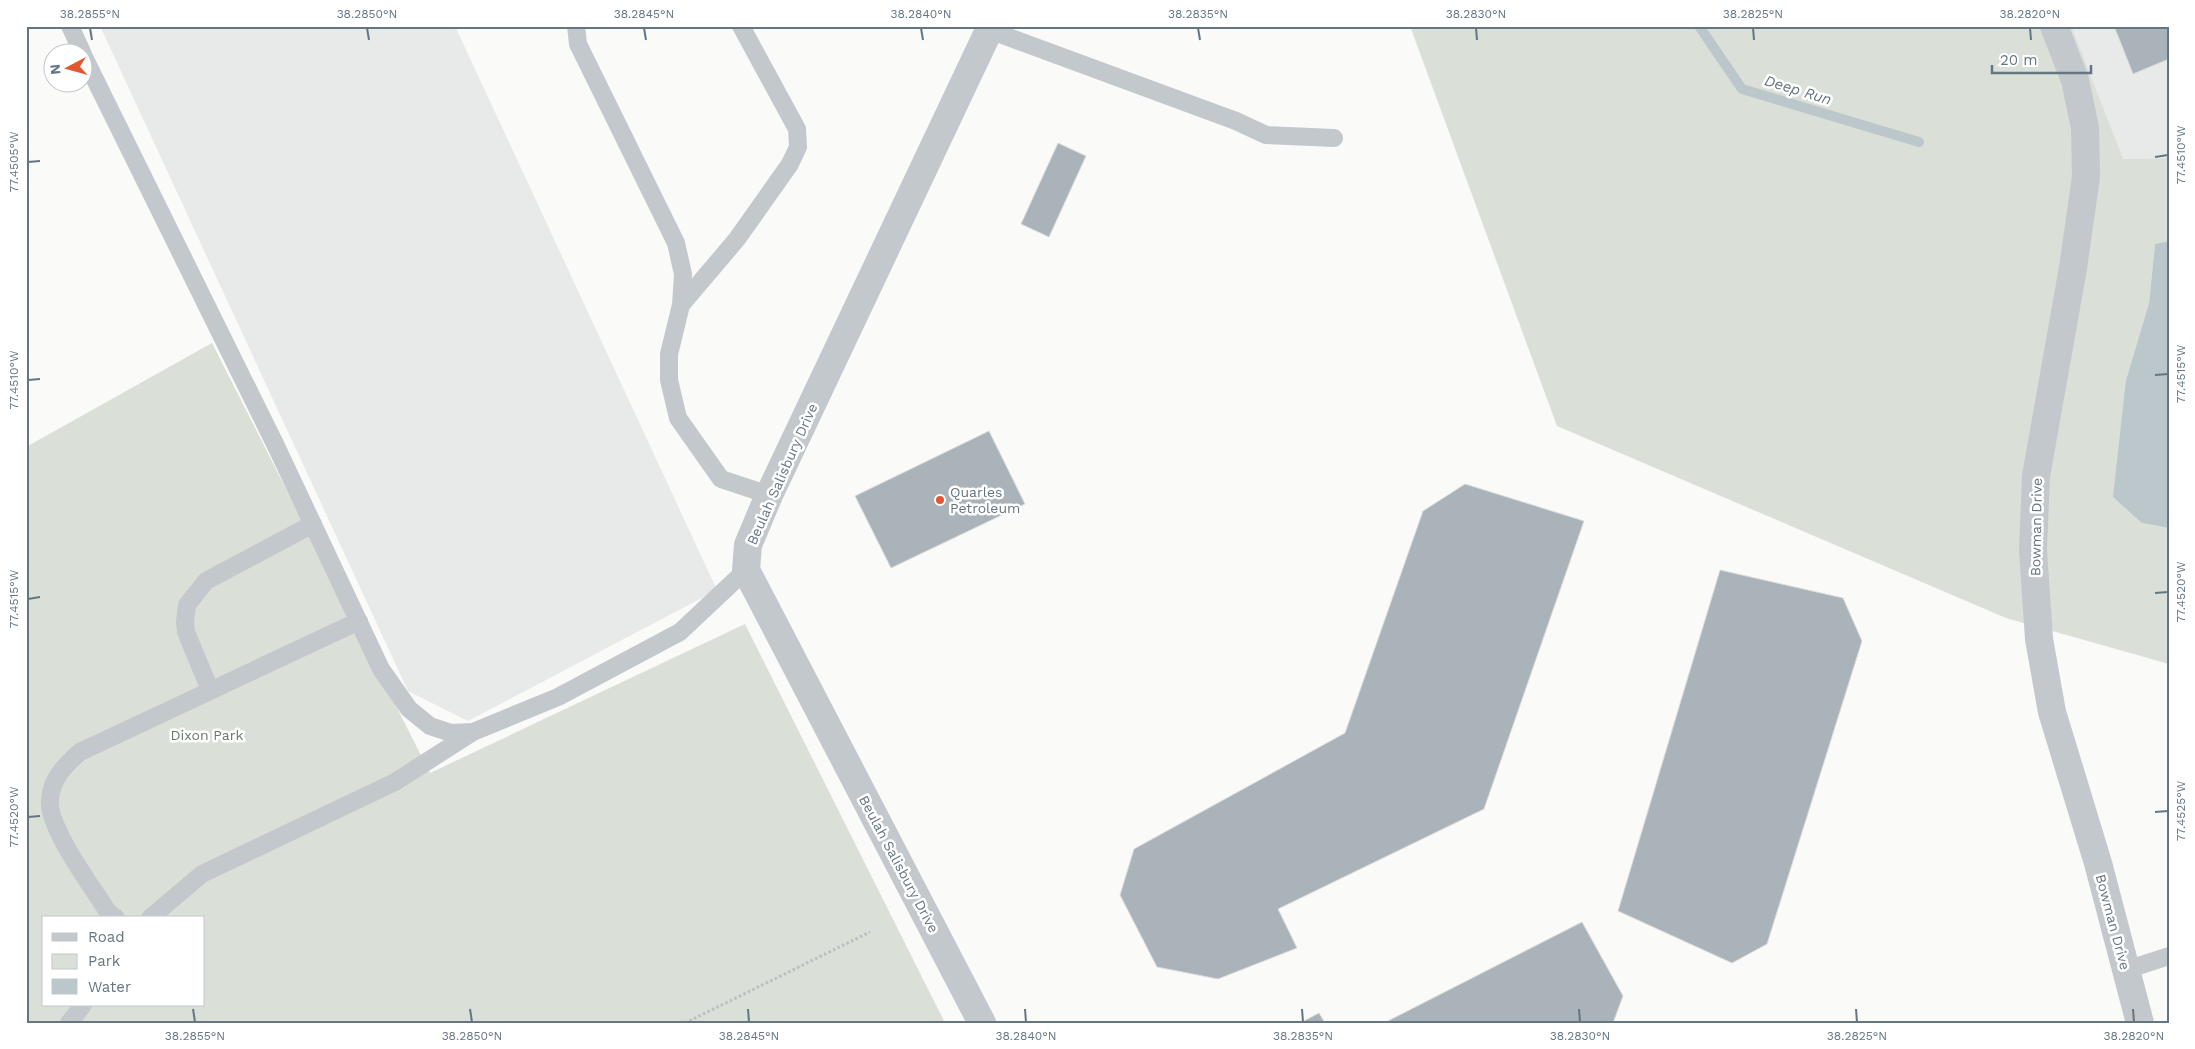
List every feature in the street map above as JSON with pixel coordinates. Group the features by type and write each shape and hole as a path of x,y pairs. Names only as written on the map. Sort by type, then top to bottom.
{"street":[{"name":"Bowman Drive","path":"2054,26 2075,80 2085,128 2086,177 2073,268 2036,476 2033,550 2038,639 2052,712 2098,863 2140,1023"},
{"name":"Beulah Salisbury Drive","path":"982,1023 746,570 748,545 769,496 990,28"}],"lane":[{"path":"70,26 77,42"},
{"path":"576,26 578,44 676,243 683,274 681,305 669,354 669,380 678,418 721,479 769,496"},
{"path":"681,305 737,238 790,164 798,147 797,129 741,26"},
{"path":"990,28 1266,135 1334,138"},
{"path":"92,73 382,669 409,709 430,726 451,733 474,732"},
{"path":"210,690 186,632 187,605 206,581 313,524"},
{"path":"152,916 202,874 394,782 474,732 558,697 680,632 746,570"},
{"path":"113,916 108,912 73,857 52,817 50,800 54,782 65,764 80,752 359,621"},
{"path":"2126,970 2169,956"},
{"path":"69,1023 82,1006"}],"path":[{"path":"684,1023 870,932"}],"shaded area":[{"path":"100,26 455,26 717,590 468,721 408,691"},
{"path":"1977,26 2169,26 2169,158 2123,159"}],"green space":[{"path":"1410,26 2071,26 2123,159 2169,158 2169,241 2155,244 2149,303 2126,380 2142,523 2169,528 2169,664 2006,618 1557,426"},
{"name":"Dixon Park","path":"212,343 430,773 745,624 945,1023 26,1023 26,447"}],"water":[{"path":"2169,241 2169,528 2142,523 2113,497 2126,380 2149,303 2155,244"}],"building":[{"path":"2114,26 2169,26 2169,59 2133,74"},
{"path":"1058,143 1086,156 1049,237 1021,224"},
{"name":"Quarles Petroleum","path":"989,431 1025,504 891,568 855,496"},
{"path":"1465,484 1584,521 1484,809 1278,909 1297,948 1218,979 1157,967 1120,895 1134,849 1345,733 1423,511"},
{"path":"1720,570 1843,598 1862,641 1767,944 1732,963 1618,911"},
{"path":"1582,922 1623,996 1613,1023 1384,1023"},
{"path":"1319,1013 1325,1023 1300,1023"}],"waterway":[{"name":"Deep Run","path":"1699,26 1742,89 1919,142"}],"place":[{"name":"Quarles Petroleum","path":"940,500"}]}
